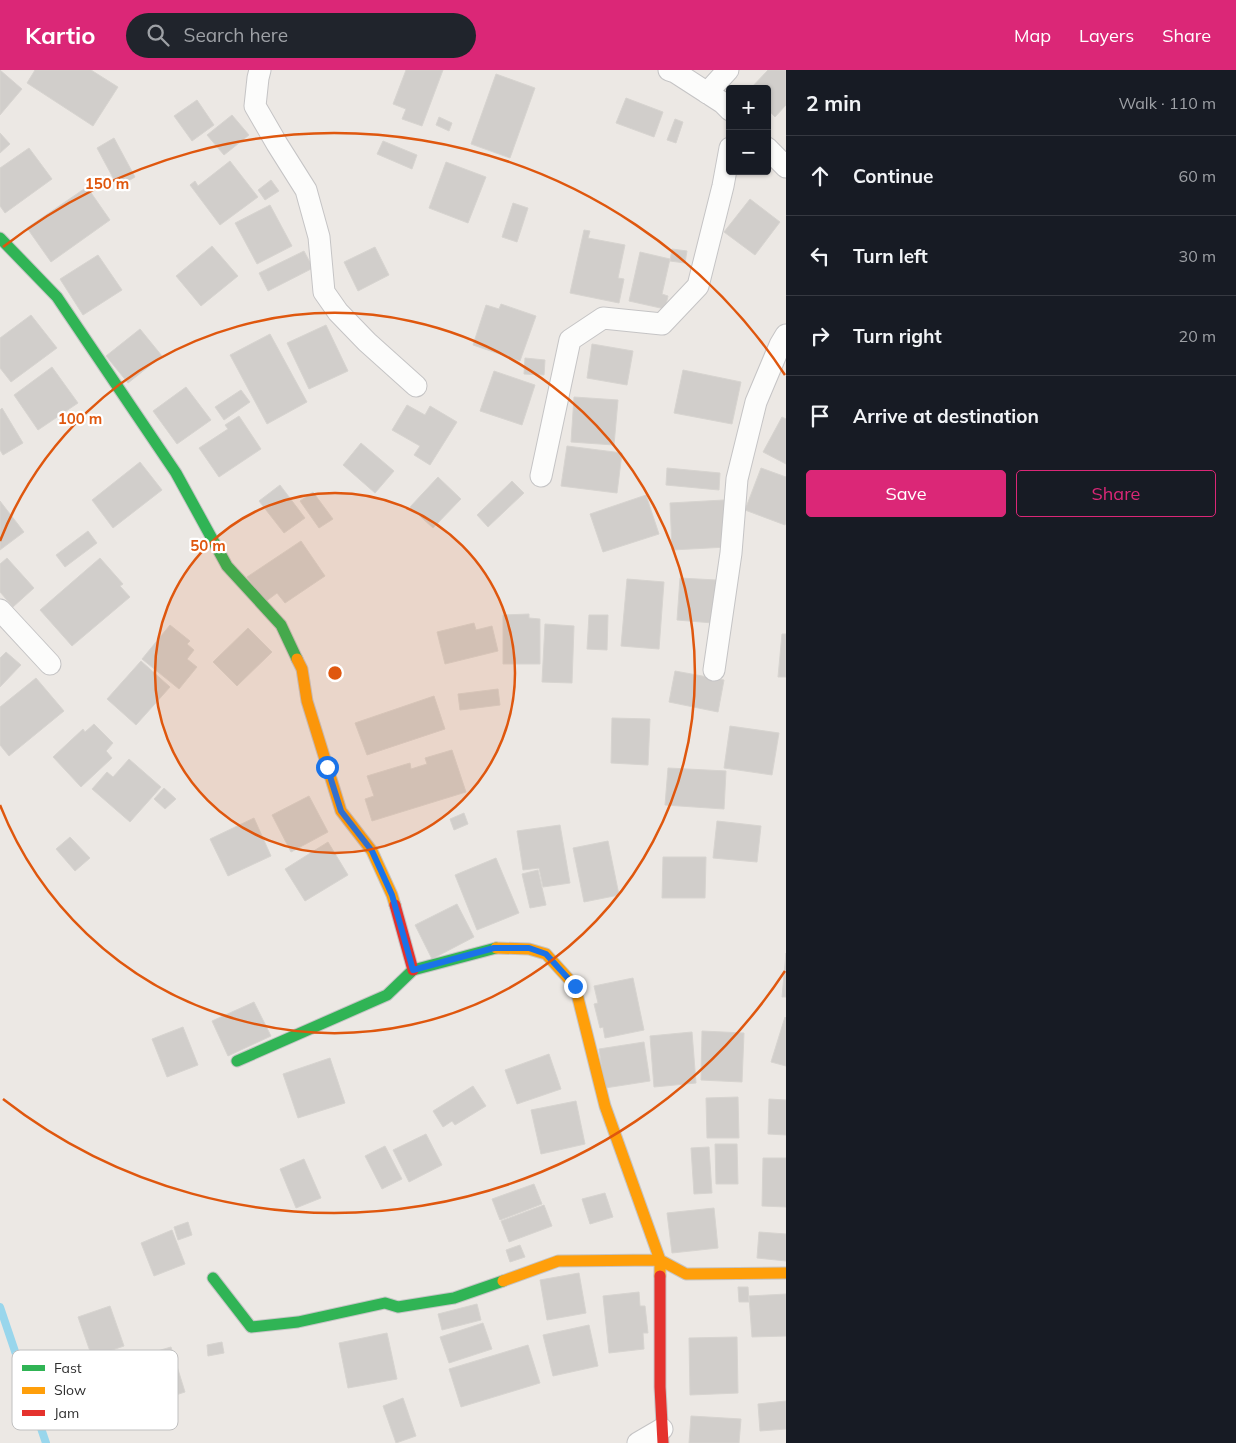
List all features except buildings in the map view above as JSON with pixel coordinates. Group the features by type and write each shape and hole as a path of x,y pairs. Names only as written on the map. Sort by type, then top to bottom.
{"street":[{"path":"260,70 255,106 306,190 319,237 324,292 338,312 367,342 416,386"},
{"path":"669,70 675,72 726,106"},
{"path":"707,93 728,70"},
{"path":"771,152 786,167"},
{"path":"541,476 570,340 603,318 662,324 698,286 726,170"},
{"path":"0,238 57,297 176,473 227,566 281,625 302,669 307,701 341,811 372,851 392,895 413,970"},
{"path":"714,670 731,553 737,479 756,402 780,344 786,335"},
{"path":"0,610 50,664"},
{"path":"237,1061 387,995 413,970 494,948 529,948 546,954 575,986 605,1106 660,1260 660,1387 663,1436 638,1443"},
{"path":"212,1278 251,1327 298,1322 385,1303 398,1307 454,1298 558,1261 660,1260 686,1274 786,1273"}],"waterway":[{"path":"0,1307 15,1350"},
{"path":"42,1430 46,1443"}],"traffic: fast":[{"path":"0,238 57,297 176,473 227,566 281,625 297,659"},
{"path":"237,1061 387,995 413,970 496,948"},
{"path":"213,1278 251,1327 298,1322 385,1303 398,1307 454,1298 503,1281"}],"traffic: slow":[{"path":"297,659 302,669 307,701 341,811 372,851 395,905"},
{"path":"496,948 529,949 546,954 575,986 605,1106 660,1260 660,1276"},
{"path":"503,1281 558,1261 660,1260 686,1274 786,1273"}],"traffic: jam":[{"path":"395,905 413,970"},
{"path":"660,1276 660,1387 663,1443"}],"route":[{"path":"327,767 341,811 372,851 392,895 413,970 494,948 529,948 546,954 575,986"}]}
